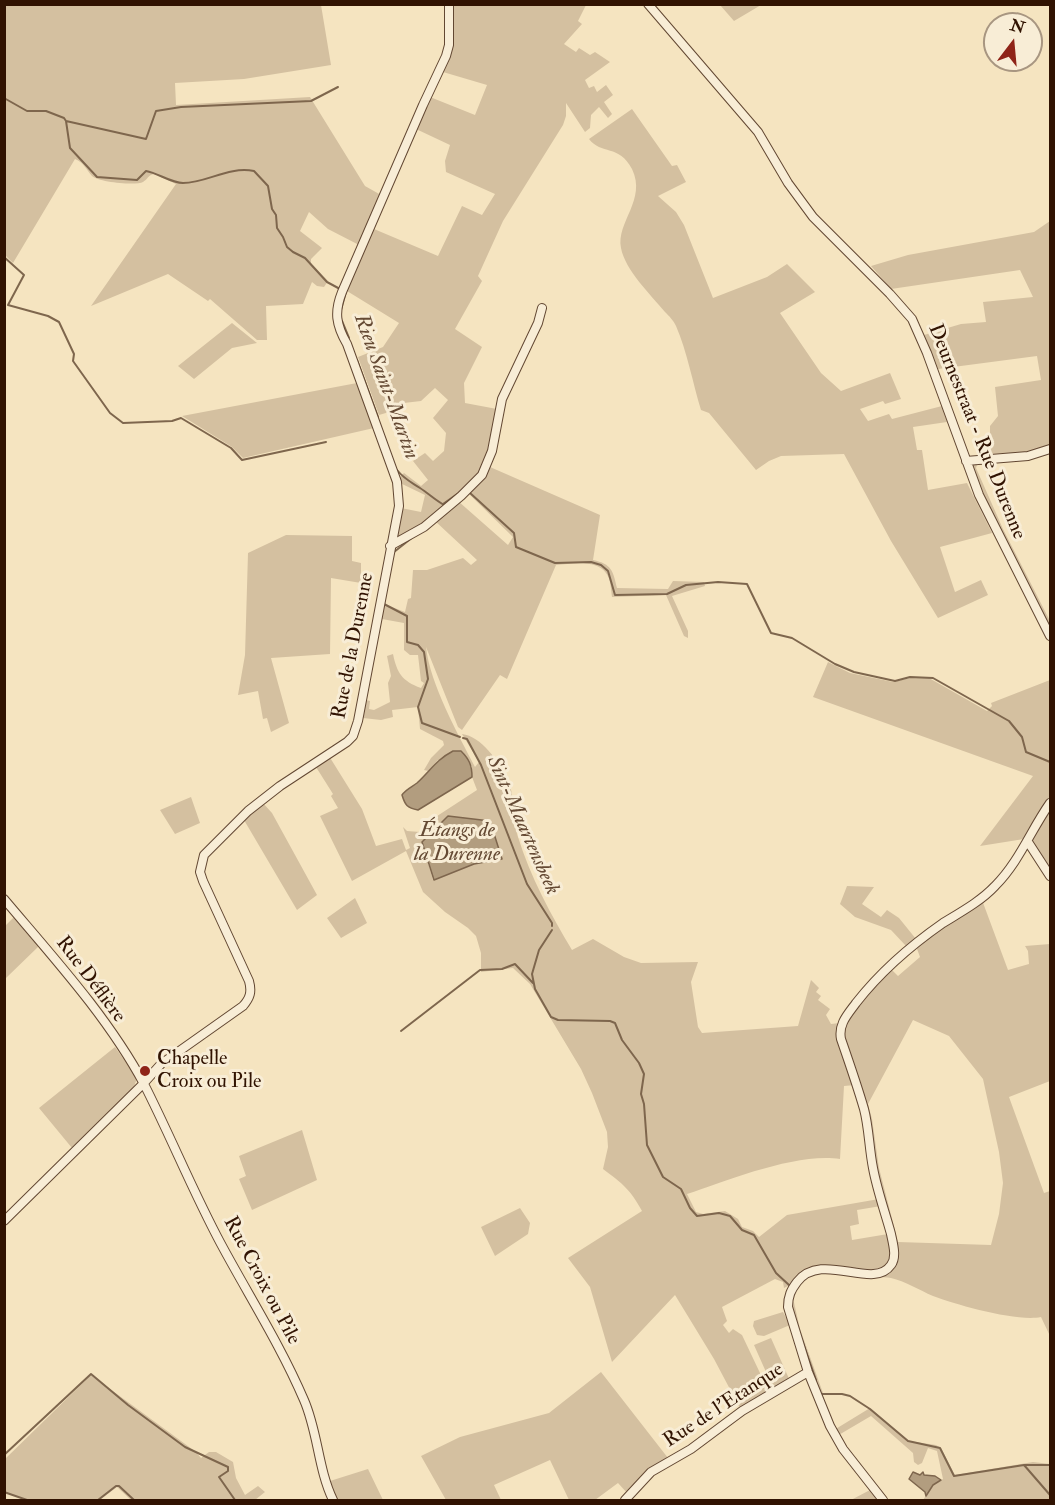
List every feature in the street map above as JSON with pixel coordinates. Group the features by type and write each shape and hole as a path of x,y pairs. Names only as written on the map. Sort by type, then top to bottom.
{"street":[{"name":"Rue de la Durenne","path":"143,1084 161,1064 243,1006 249,999 251,990 249,981 203,881 200,864 204,855 248,811 353,736 358,721 399,506 397,482 336,320 336,312 342,292 449,49 449,4"},
{"name":"Deurnestraat - Rue Durenne","path":"648,4 758,132 788,183 813,217 912,319 927,353 966,461 994,527 1050,636"},
{"path":"390,546 424,527 477,481 487,466 502,399 538,323 542,308"},
{"path":"966,461 1028,456 1050,449"},
{"path":"1050,803 1037,822 1028,842 1050,876"},
{"name":"Rue de l'Etanque","path":"625,1500 651,1472 691,1449 734,1417 808,1372 791,1322 788,1301 790,1292 800,1278 813,1270 877,1273 889,1268 894,1259 893,1244 872,1166 867,1120 841,1039 842,1025 867,990 888,966 919,940 990,891 1000,882 1028,842"},
{"name":"Rue Déflière","path":"4,899 88,1001 143,1084"},
{"path":"4,1221 143,1084"},
{"name":"Rue Croix ou Pile","path":"143,1084 220,1243 261,1312 300,1389 309,1413 326,1484 333,1500"},
{"path":"808,1372 822,1410 836,1438 883,1500"}],"shaded area":[{"path":"5,5 321,5 331,65 244,79 175,83 176,105 310,97 365,186 381,195 361,246 328,229 309,212 300,231 322,248 311,259 311,263 328,281 324,287 312,282 303,304 266,306 267,340 257,340 210,299 208,301 168,274 91,306 176,184 154,174 139,183 109,182 92,176 83,164 75,159 13,263 5,255"},
{"path":"452,5 586,5 578,21 582,24 564,44 576,52 579,48 590,55 595,52 610,62 585,80 589,88 594,86 597,92 606,85 613,95 604,102 612,114 608,118 599,107 591,115 590,128 585,132 566,103 563,125 503,221 478,276 482,281 455,329 482,347 464,383 465,403 497,409 492,441 482,473 425,522 397,541 401,508 421,512 425,495 400,483 399,478 404,473 421,486 428,480 413,461 425,453 433,461 444,451 446,433 433,418 448,400 435,388 421,401 395,404 396,410 379,415 358,357 383,347 399,323 347,291 374,229 438,256 462,206 482,215 495,194 446,172 445,161 450,145 416,129 430,97 475,115 487,85 443,72 453,48"},
{"path":"720,5 761,5 734,21"},
{"path":"632,109 672,166 677,165 686,182 658,196 676,212 684,225 713,298 767,277 787,264 815,292 780,313 821,373 841,391 890,373 901,399 885,404 883,401 860,409 868,421 889,414 892,419 942,406 947,422 913,427 917,450 922,450 928,490 967,483 992,533 940,547 955,592 981,580 988,595 938,618 891,541 844,454 781,456 756,470 709,413 701,410 675,324 633,273 623,256 621,238 636,191 636,180 632,169 621,156 599,147 589,139"},
{"path":"1050,221 1050,447 1034,452 990,454 990,426 998,416 995,387 1041,380 1037,356 938,369 924,335 961,324 986,322 983,302 1033,297 1020,270 891,289 871,266 908,255 1034,232"},
{"path":"232,323 257,343 232,348 194,379 178,366"},
{"path":"357,383 374,428 243,458 232,447 182,416"},
{"path":"1050,453 1032,458 977,465 976,468 1003,529 1050,621 1050,628 980,488 972,464"},
{"path":"490,467 600,515 593,560 611,569 617,588 668,589 673,581 704,582 705,586 672,596 688,631 688,638 684,636 666,595 612,597 609,578 602,569 583,563 556,565 507,679 500,675 462,730 458,727 426,647 439,693 475,767 479,762 462,734 476,739 482,745 494,758 510,784 516,830 523,852 556,923 572,950 593,939 624,957 641,963 698,962 691,982 698,1027 702,1033 798,1026 811,980 819,988 816,992 821,996 818,1000 830,1009 826,1015 831,1024 840,1023 855,1085 844,1086 840,1159 823,1158 784,1163 687,1194 696,1212 703,1214 725,1211 738,1219 742,1227 753,1231 759,1237 787,1215 879,1199 881,1206 857,1210 859,1224 850,1226 852,1240 888,1234 893,1252 886,1268 873,1272 826,1267 784,1288 783,1282 775,1279 722,1307 727,1321 723,1325 729,1333 733,1329 742,1335 769,1392 741,1410 714,1359 675,1295 612,1362 590,1287 568,1258 642,1211 626,1187 603,1169 608,1147 607,1132 581,1069 530,984 513,968 481,972 481,953 476,936 423,892 406,851 352,881 320,816 338,808 331,796 333,794 316,767 329,756 362,809 376,846 402,839 406,850 410,848 403,827 407,831 420,832 431,820 477,790 472,777 472,766 438,760 428,771 424,770 431,758 444,745 443,741 420,729 418,707 392,710 393,717 381,720 363,718 366,700 370,701 369,709 374,710 390,702 388,683 391,676 387,656 393,654 401,676 409,682 421,688 424,683 421,681 418,655 410,655 404,650 404,623 382,619 384,604 405,612 408,599 411,598 413,570 427,570 463,558 471,565 477,560 435,521 458,501 508,545 513,537 468,493","holes":["448,816 502,859 474,864 433,880 422,842"]},
{"path":"286,535 352,536 352,561 361,563 361,583 331,578 330,654 271,658 289,723 271,732 267,718 263,719 258,691 238,695 245,655 248,553"},
{"path":"828,662 850,673 893,682 910,678 929,678 987,711 992,706 991,703 1050,680 1050,800 1024,839 980,846 1033,776 813,697"},
{"path":"191,797 200,823 175,834 160,810"},
{"path":"262,802 272,813 317,895 297,910 244,820"},
{"path":"1050,805 1050,874 1032,839"},
{"path":"847,886 874,887 862,904 881,917 887,910 899,918 916,939 906,946 891,930 855,917 840,904"},
{"path":"355,898 367,923 341,938 327,918"},
{"path":"982,900 1008,970 1029,964 1028,951 1025,946 1050,944 1050,1081 1009,1097 1044,1193 1050,1191 1050,1336 1041,1317 1017,1317 971,1308 933,1296 891,1278 863,1278 822,1273 806,1278 813,1271 875,1275 896,1256 843,1041 844,1025 889,967 898,976 920,957 916,946","holes":["913,1020 949,1036 983,1079 999,1152 1003,1183 999,1214 991,1245 898,1242 879,1168 868,1104"]},
{"path":"14,917 39,946 5,979 5,926"},
{"path":"115,1047 137,1078 134,1087 75,1148 72,1148 39,1108"},
{"path":"302,1130 317,1180 252,1210 239,1179 246,1176 239,1156"},
{"path":"520,1208 530,1223 528,1234 495,1256 481,1227"},
{"path":"798,1286 793,1298 800,1329 823,1393 817,1393 791,1313 794,1290"},
{"path":"783,1312 790,1325 764,1336 757,1335 753,1326 754,1321"},
{"path":"771,1338 790,1381 774,1390 754,1345"},
{"path":"601,1372 668,1458 632,1487 628,1494 618,1483 595,1500 569,1500 550,1460 494,1485 501,1500 446,1500 421,1456 460,1437 549,1413"},
{"path":"91,1375 201,1458 209,1452 216,1452 233,1462 236,1478 245,1495 258,1486 265,1492 255,1500 131,1500 117,1487 100,1500 27,1500 5,1492 5,1459"},
{"path":"870,1408 909,1441 936,1445 941,1448 955,1475 1033,1462 1050,1464 1050,1500 923,1500 933,1485 943,1479 937,1451 928,1448 922,1463 918,1465 914,1462 913,1453 871,1416 837,1436 834,1430"},
{"path":"368,1469 383,1500 337,1500 330,1481"},
{"path":"870,1490 881,1500 851,1500"}],"water":[{"name":"Étangs de la Durenne","path":"453,751 461,751 466,757 471,766 472,777 418,810 407,806 402,795"},
{"name":"Étangs de la Durenne","path":"448,816 490,821 502,859 474,864 434,880 422,842"},
{"path":"913,1472 920,1475 923,1472 924,1475 935,1476 941,1480 933,1485 926,1496 925,1492 909,1479"}],"waterway":[{"name":"Sint-Maartensbeek","path":"4,98 27,111 46,111 66,121 146,139 156,111 181,107 311,101 338,87"},
{"name":"Rieu Saint-Martin","path":"66,121 70,148 97,177 137,180 146,171 183,183 235,171 254,171 268,186 277,228 287,247 305,258 327,282 340,289"},
{"path":"4,257 24,275 8,305 48,316 59,322 74,354 73,361 110,413 123,423 172,421 181,418 231,448 242,460 326,442"},
{"name":"Rieu Saint-Martin","path":"341,310 346,292"},
{"name":"Rieu Saint-Martin","path":"342,321 349,338"},
{"name":"Rieu Saint-Martin","path":"357,360 378,417"},
{"name":"Rieu Saint-Martin","path":"397,470 444,505"},
{"path":"443,504 460,492"},
{"path":"470,493 514,533 516,547 555,563 591,562 601,565 608,571 615,595 667,594 686,585 718,582 747,584 771,633 792,638 835,664 854,672 895,681 910,677 933,678 1009,721 1022,737 1026,752 1050,762"},
{"name":"Rieu Saint-Martin","path":"394,552 413,537"},
{"path":"384,604 407,616 407,642 418,645 424,652 428,679 418,707 422,723 460,737"},
{"name":"Sint-Maartensbeek","path":"463,738 467,739 481,765 527,884 552,926"},
{"path":"552,930 539,950 532,974 535,989 551,1017 558,1020 615,1023 622,1040 644,1074 641,1094 644,1104 647,1145 663,1177 681,1189 690,1208 697,1216 719,1213 730,1216 742,1230 754,1235 776,1273 789,1285"},
{"path":"401,1031 480,970 502,969 515,964 533,983"},
{"path":"802,1340 816,1380"},
{"path":"4,1455 91,1374 185,1447 228,1467 228,1471 219,1477 235,1500"},
{"path":"820,1394 850,1396 870,1409 908,1441 940,1448 954,1476 1024,1465 1050,1495"},
{"path":"1024,1465 1050,1465"},
{"path":"98,1500 116,1486 119,1486 134,1500"},
{"path":"4,1492 27,1500"}],"place":[{"name":"Chapelle Croix ou Pile","path":"145,1071"}]}
